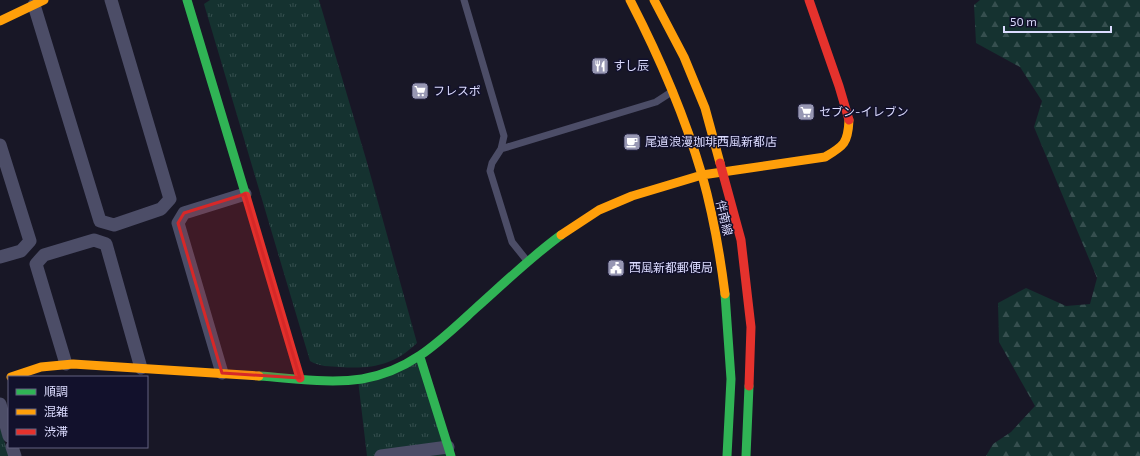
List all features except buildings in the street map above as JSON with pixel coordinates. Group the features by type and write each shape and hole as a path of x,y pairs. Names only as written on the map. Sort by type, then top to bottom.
{"street":[{"path":"0,21 39,2 100,221 114,225 161,209 170,199 111,0"},
{"path":"187,0 300,378"},
{"name":"伴南線","path":"630,0 653,45 673,91 702,175 719,249 726,305 731,379 727,456"},
{"name":"伴南線","path":"654,0 684,57 705,108 741,240 751,327 746,456"},
{"path":"15,376 41,366 66,364 333,381 370,378 406,366 436,345 528,262 569,228 599,210 632,196 702,175 825,157 841,148 847,136 849,121 808,0"},
{"path":"0,145 30,241 21,251 0,257"},
{"path":"222,373 178,223 184,213 245,194"},
{"path":"66,364 36,264 44,255 94,240 106,244 142,368"},
{"path":"381,456 449,451 420,357"},
{"path":"0,404 8,432"}],"lane":[{"path":"464,0 504,136 501,149 492,163 490,171 512,242 528,262"},
{"path":"501,149 656,102 673,91"}],"highlighted area":[{"path":"245,194 300,378 222,373 178,223 184,213"}],"green space":[{"path":"210,0 319,0 366,159 417,343 399,357 381,364 362,367 325,366 310,361 204,4"},
{"path":"980,0 1140,0 1140,456 986,456 993,444 1011,432 1035,406 999,342 998,303 1026,288 1066,306 1090,304 1097,278 1034,127 1042,101 1020,67 976,43 974,5"},
{"path":"420,357 451,456 367,456 358,380"},
{"path":"0,427 9,456 0,456"}],"traffic: fast":[{"path":"187,0 246,196"},
{"path":"259,376 336,381 362,379 380,375 396,369 424,352 437,342 528,261 561,235"},
{"path":"725,294 731,379 727,456"},
{"path":"420,357 451,456"},
{"path":"746,456 749,386"}],"traffic: slow":[{"path":"0,21 44,0"},
{"path":"630,0 651,42 670,86 695,152 713,219 725,294"},
{"path":"654,0 684,57 705,108 720,163"},
{"path":"561,235 599,210 632,196 702,175 825,157 837,150 844,143 848,134 849,120"},
{"path":"14,376 41,367 73,364 259,376"}],"traffic: jam":[{"path":"809,0 839,86 849,120"},
{"path":"720,163 741,240 751,327 749,386"},
{"path":"246,196 300,378"}],"place":[{"name":"すし辰","path":"600,66"},
{"name":"フレスポ","path":"420,91"},
{"name":"セブン-イレブン","path":"806,112"},
{"name":"尾道浪漫珈琲西風新都店","path":"632,142"},
{"name":"西風新都郵便局","path":"616,268"}]}
